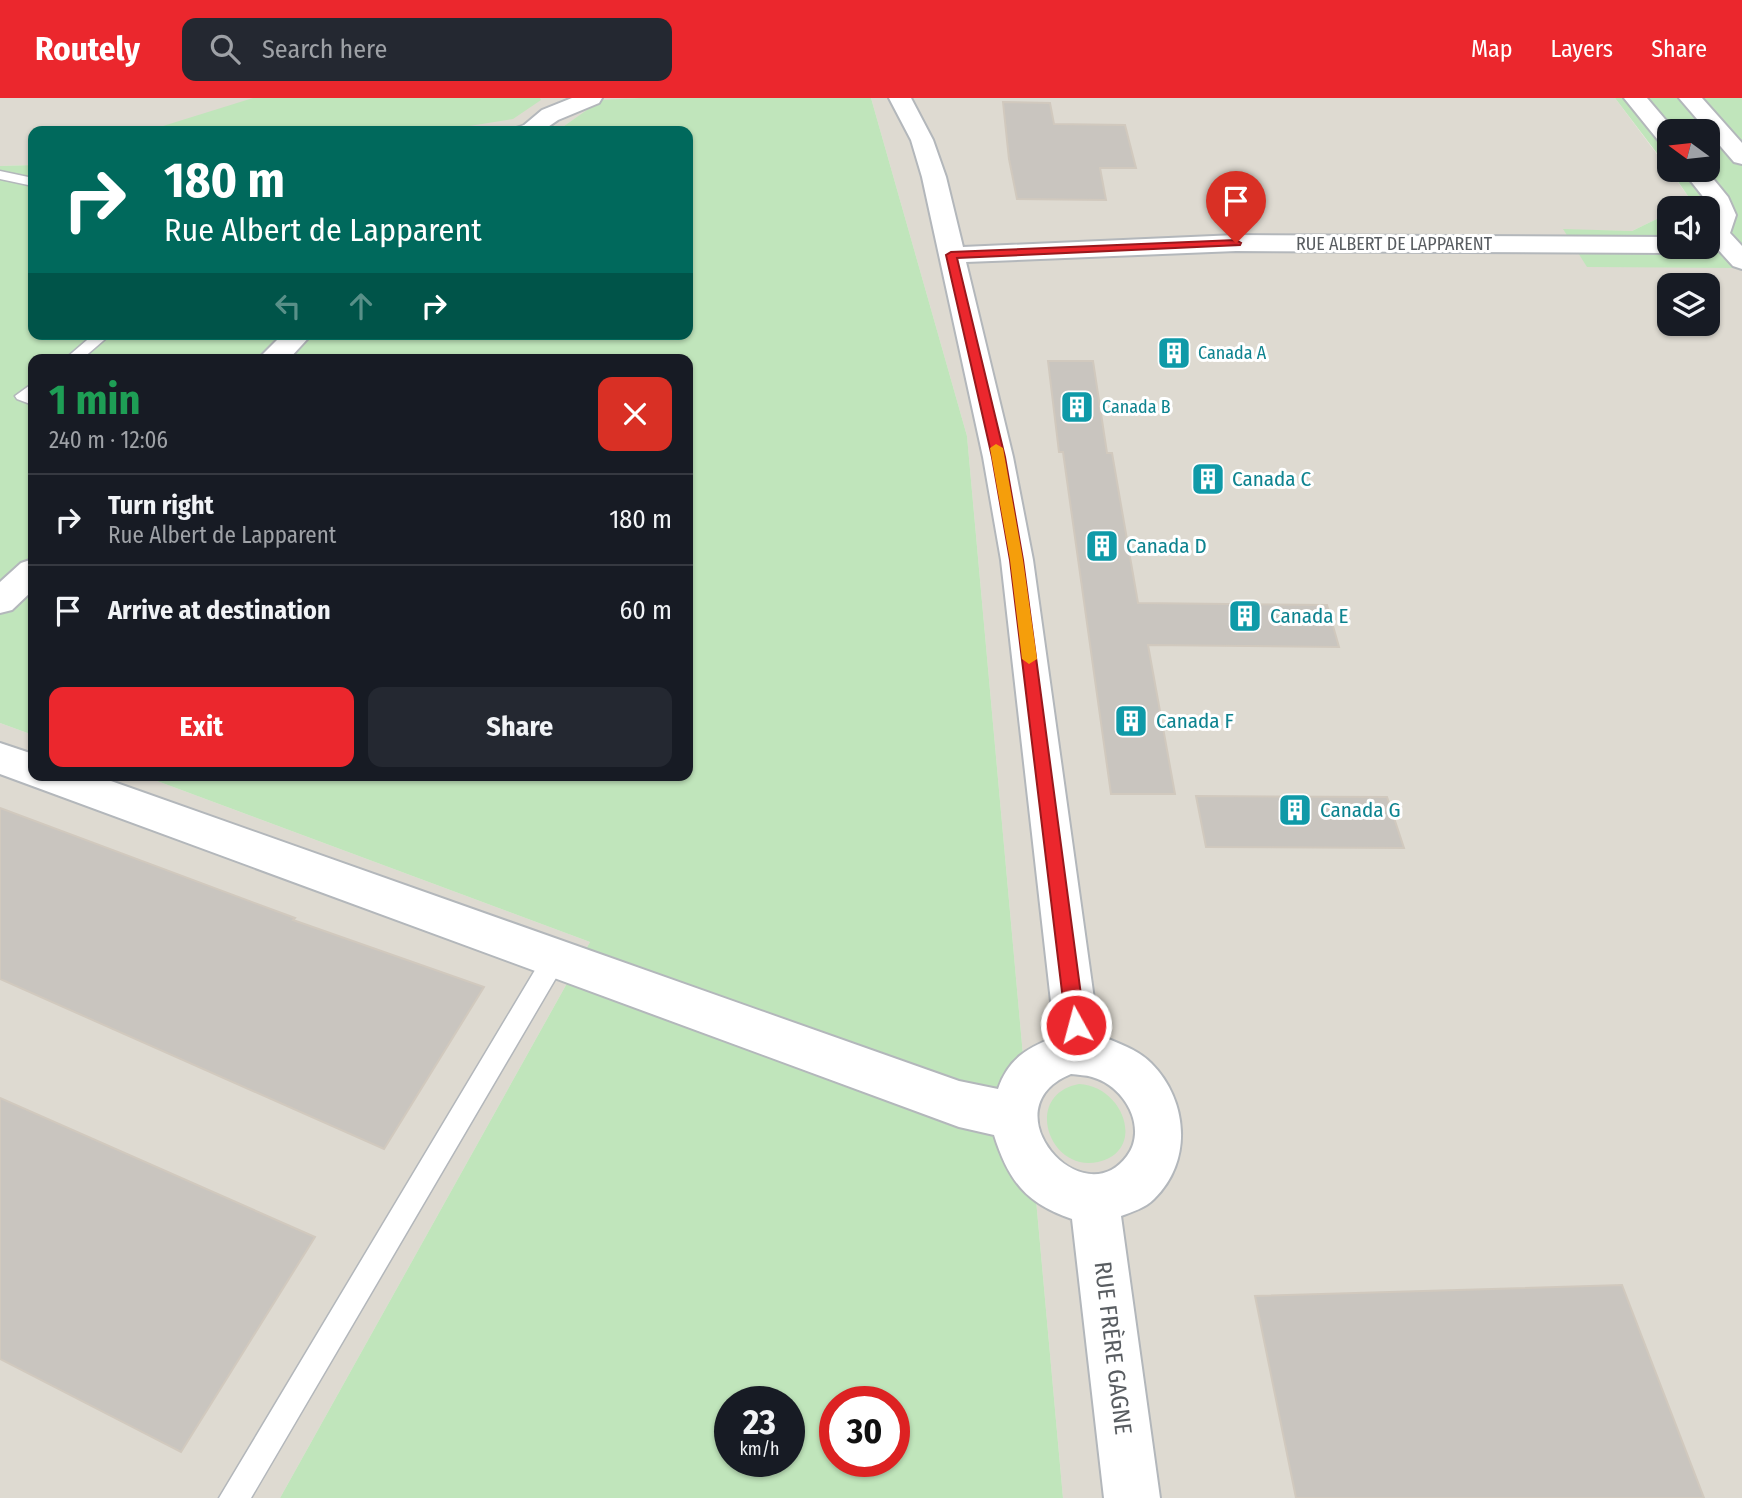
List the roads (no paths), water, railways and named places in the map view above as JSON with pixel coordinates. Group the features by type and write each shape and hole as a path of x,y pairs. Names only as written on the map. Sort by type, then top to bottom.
{"street":[{"path":"536,126 562,109 591,98"},
{"path":"900,98 926,152 998,457 1017,560 1079,1052"},
{"path":"1635,98 1657,124"},
{"path":"1690,98 1742,157"},
{"path":"1704,182 1716,197 1723,226 1742,261"},
{"name":"RUE ALBERT DE LAPPARENT","path":"951,255 1236,243 1657,245"},
{"path":"277,354 293,340"},
{"path":"0,601 28,576"},
{"path":"0,758 28,768"},
{"path":"66,781 959,1104 1014,1116"},
{"path":"1079,1052 1105,1057 1128,1071 1151,1100 1158,1127 1155,1154 1143,1177 1121,1192 1094,1198 1066,1192 1049,1183 1033,1169 1018,1144 1014,1116 1018,1092 1035,1067 1056,1056 1079,1052"},
{"name":"RUE FRÈRE GAGNE","path":"1094,1198 1132,1498"}],"lane":[{"path":"0,175 28,181"},
{"path":"78,354 96,340"},
{"path":"234,1498 555,958"}],"place":[{"name":"Canada A","path":"1174,353"},
{"name":"Canada B","path":"1077,407"},
{"name":"Canada C","path":"1208,479"},
{"name":"Canada D","path":"1102,546"},
{"name":"Canada E","path":"1245,616"},
{"name":"Canada F","path":"1131,721"},
{"name":"Canada G","path":"1295,810"}]}
